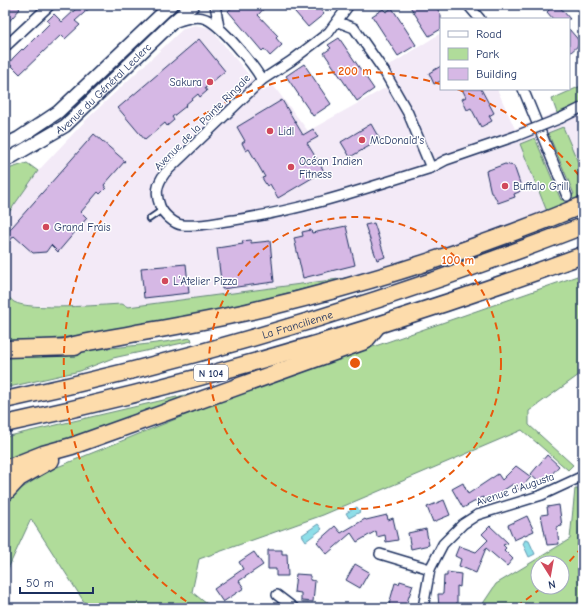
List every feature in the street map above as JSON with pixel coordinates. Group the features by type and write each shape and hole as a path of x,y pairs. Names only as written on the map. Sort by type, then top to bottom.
{"highway":[{"path":"66,347 170,328 312,296 399,271 484,242 583,205"},
{"name":"La Francilienne","path":"5,400 138,370 246,341 390,296 490,262 583,226"},
{"name":"La Francilienne","path":"5,424 150,390 378,325 496,287 583,255"},
{"path":"5,349 120,343 201,331 295,311 406,280 423,284"},
{"path":"5,469 43,454 72,446 365,341 378,325"},
{"path":"5,493 19,478 61,455 72,446"}],"main road":[{"name":"Avenue du Général Leclerc","path":"5,145 19,138 58,112 171,5"},
{"name":"Avenue du Général Leclerc","path":"5,161 15,157 65,126 172,23 193,5"}],"street":[{"path":"5,47 50,5"},
{"name":"Avenue de la Pointe Ringale","path":"215,5 219,27"},
{"name":"Avenue de la Pointe Ringale","path":"162,210 157,198 157,186 165,173 262,80 291,61 329,32 338,22 349,5"},
{"path":"468,5 479,18"},
{"name":"Avenue de la Pointe Ringale","path":"172,23 190,18 205,18 219,27 262,80"},
{"path":"338,22 354,28 384,71 408,113 431,168"},
{"path":"523,90 567,196"},
{"path":"162,210 173,222 182,225 213,223 263,216 324,202 431,168 446,160 516,136 561,118 583,107"},
{"name":"Avenue d'Augusta","path":"423,608 430,569 443,544 464,524 477,514 542,494 583,476"},
{"path":"380,554 430,569"},
{"path":"277,595 294,608"}],"lane":[{"path":"149,219 162,210"}],"shaded area":[{"path":"195,25 210,28 263,92 272,84 308,131 396,82 387,67 440,34 440,90 497,90 515,129 583,101 583,199 548,214 346,278 128,307 122,304 76,307 29,305 15,302 5,293 5,218 38,171 87,119 184,28"}],"green space":[{"path":"583,85 583,102 557,113 552,99"},
{"path":"563,127 583,174 583,199 548,214 520,144 535,138 561,200 574,194 548,133"},
{"path":"27,163 38,171 5,218 5,170"},
{"path":"583,274 583,372 529,411 529,425 573,465 568,470 522,430 323,515 199,559 192,592 212,608 88,608 31,519 5,575 5,507 16,492 50,470 240,393"},
{"path":"346,278 262,300 177,319 91,334 5,342 5,293 14,302 22,305 66,307 122,304 128,307"},
{"path":"191,338 192,341 113,358 80,371 5,388 5,355 98,349"},
{"path":"185,395 197,395 5,464 5,437"},
{"path":"575,489 583,489 577,551 583,559 583,608 480,608 496,584 530,563 530,595 570,595 570,555 544,555 570,539"}],"water":[{"path":"357,507 360,512 349,518 346,513"},
{"path":"318,524 322,529 306,541 302,535"},
{"path":"525,540 529,541 535,554 530,555 529,557 523,544"}],"building":[{"path":"5,5 16,5 20,9 5,26"},
{"path":"73,5 93,5 75,21 80,25 65,39 61,35 20,74 9,63 50,23 47,21 54,14 62,22 76,9"},
{"path":"235,5 267,5 258,15 278,36 276,38 282,45 270,56 264,49 262,51 228,11"},
{"path":"289,5 326,5 320,9 324,14 308,27"},
{"path":"409,5 435,5 441,15 440,30 429,36"},
{"path":"554,5 558,5 569,18 552,18 547,12"},
{"path":"392,8 416,45 398,56 372,16 383,9 386,12"},
{"path":"570,30 581,43 570,53"},
{"path":"339,38 374,89 357,101 324,53 331,48 328,45"},
{"path":"199,39 225,71 205,88 207,91 200,97 198,94 172,117 174,120 167,126 165,123 145,140 118,108"},
{"path":"304,64 331,104 313,116 286,76"},
{"path":"440,67 440,81 434,84 429,73"},
{"path":"462,90 482,90 494,113 489,116 492,121 481,127 471,108 467,110 462,99 466,97"},
{"path":"282,100 303,135 313,129 318,137 307,143 324,171 278,198 270,184 267,186 262,178 265,177 249,149 246,151 242,143 245,141 237,127"},
{"name":"McDonald's","path":"371,124 380,140 350,157 341,142"},
{"path":"94,134 125,161 104,185 106,188 100,194 98,192 81,212 87,218 58,252 51,245 46,252 33,253 14,236 5,247 5,235"},
{"name":"Buffalo Grill","path":"505,164 514,166 522,189 514,194 515,197 498,203 494,195 491,193 486,171"},
{"path":"374,223 385,257 377,260 365,225"},
{"path":"346,226 355,265 303,278 294,238 303,236 302,232 311,230 312,233"},
{"path":"251,240 251,243 270,241 274,282 222,289 217,248 243,244 242,241"},
{"name":"L’Atelier Pizza","path":"186,264 189,293 144,298 141,268"},
{"path":"547,455 559,466 544,483 541,483 531,474"},
{"path":"516,466 531,477 519,490 513,484 486,502 483,497 463,508 452,489 463,483 468,494 498,474 502,480"},
{"path":"444,500 450,515 433,522 427,507"},
{"path":"559,505 562,526 557,527 559,544 547,545 541,515 548,514 547,507"},
{"path":"387,515 388,520 393,518 398,540 386,542 385,535 377,537 376,531 357,542 351,533 327,554 317,542 335,526 341,533 365,519"},
{"path":"527,516 534,531 514,540 508,525"},
{"path":"490,526 508,543 503,545 506,548 504,550 513,559 507,566 486,548 476,573 459,566 461,559 455,556 459,546 476,552 488,540 482,534"},
{"path":"426,529 429,545 411,549 408,533"},
{"path":"268,550 282,550 282,554 287,554 288,576 276,576 276,569 268,569"},
{"path":"254,552 263,565 239,581 244,588 223,602 214,589 243,569 239,562"},
{"path":"355,564 369,572 360,588 346,580"},
{"path":"447,572 461,574 460,587 457,586 457,608 439,608 438,594 443,594 444,576 447,576"},
{"path":"296,574 310,575 310,580 315,581 313,602 301,601 301,593 294,592"},
{"path":"400,581 413,585 405,608 388,608 395,583 399,584"}],"tunnel":[{"path":"567,196 583,235"}],"place":[{"name":"Sakura","path":"210,82"},
{"name":"Lidl","path":"270,131"},
{"name":"McDonald's","path":"362,140"},
{"name":"Océan Indien Fitness","path":"291,167"},
{"name":"Buffalo Grill","path":"505,186"},
{"name":"Grand Frais","path":"46,227"},
{"name":"L’Atelier Pizza","path":"165,281"}]}
